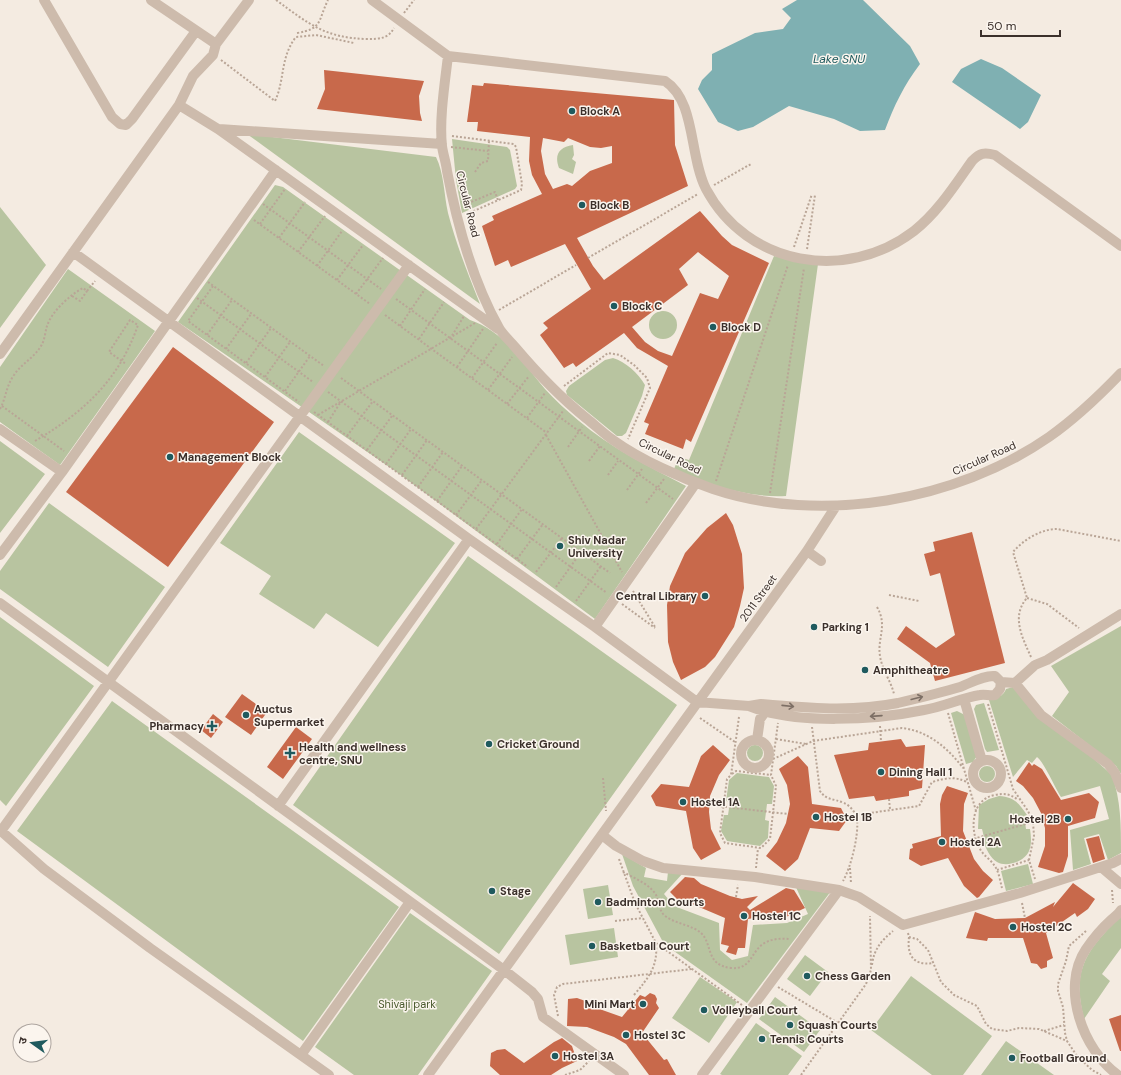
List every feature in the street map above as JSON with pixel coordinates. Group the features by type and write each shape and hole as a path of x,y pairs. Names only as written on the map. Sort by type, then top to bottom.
{"street":[{"path":"44,0 112,118 120,124 126,125 132,119 196,31"},
{"path":"151,0 216,44"},
{"path":"0,354 179,105 193,76 213,55 216,44 249,0"},
{"path":"372,0 448,56 665,81 672,86 683,103 690,128 695,161 706,190 725,219 742,234 770,250 791,257 841,261 861,257 896,242 914,230 934,212 972,161 979,154 987,153 995,155 1121,246"},
{"name":"Circular Road","path":"448,56 445,142 457,219 488,318 553,389 569,404 614,441 670,472 713,489 768,502 836,506 877,502 947,487 998,466 1050,437 1083,410 1121,374"},
{"path":"179,105 218,129 409,265 488,318"},
{"path":"218,129 445,142"},
{"path":"0,555 62,472 276,170"},
{"path":"74,252 469,539 596,627 697,702 749,706 761,704 848,710 897,703 945,691 977,681 986,676 995,676 1001,682 1015,683 1035,665 1047,660 1121,614"},
{"path":"329,1075 150,948 44,869 0,830 107,682 304,419 308,408 409,265"},
{"path":"0,429 62,472"},
{"path":"596,627 696,483"},
{"name":"2011 Street","path":"428,1075 807,551 836,506"},
{"path":"278,806 469,539"},
{"path":"807,551 821,561"},
{"path":"0,603 504,970 532,992 538,999 543,1017 624,1075"},
{"path":"749,706 765,712 805,717 848,718 900,714 926,710 980,695 995,695 1000,689 1001,682"},
{"path":"1015,683 1041,715 1108,764 1115,773 1121,788"},
{"path":"736,705 743,696"},
{"path":"964,699 982,761"},
{"path":"757,740 760,720 765,712"},
{"path":"602,835 616,846 642,861 663,868 755,877 839,890 859,897 905,925 1038,888 1121,859"},
{"path":"1101,867 1121,884"},
{"path":"702,1075 800,940 839,890"},
{"path":"301,1055 410,902"},
{"path":"1118,1075 1106,1067 1092,1049 1081,1025 1075,1000 1076,974 1085,951 1100,931 1121,910"}],"path":[{"path":"276,0 315,28 342,37 383,38 391,34 414,0"},
{"path":"297,33 315,28 321,20 328,0"},
{"path":"213,55 275,101 281,89 283,68 288,47 296,38 316,35 354,43"},
{"path":"475,172 478,165 488,161 489,141"},
{"path":"445,142 489,141 515,145 522,184 522,190 457,219"},
{"path":"445,142 488,151"},
{"path":"588,258 751,164"},
{"path":"260,224 285,188"},
{"path":"460,208 495,192 498,200"},
{"path":"713,489 812,194"},
{"path":"768,502 815,195"},
{"path":"256,199 559,416 680,505"},
{"path":"279,238 305,202"},
{"path":"298,252 325,216"},
{"path":"189,292 655,628 627,581 546,434 527,418 253,219"},
{"path":"317,266 343,230"},
{"path":"337,280 363,244"},
{"path":"356,294 383,258"},
{"path":"304,419 318,415 341,402 488,318 576,265"},
{"path":"72,296 80,301 95,281"},
{"path":"206,281 610,572"},
{"path":"213,286 188,321 541,576"},
{"path":"0,409 9,383 15,373 37,352 43,344 50,318 72,296 83,288 87,290"},
{"path":"400,326 425,289"},
{"path":"207,335 233,300"},
{"path":"418,340 444,302"},
{"path":"226,349 252,314"},
{"path":"450,339 464,316"},
{"path":"457,368 488,318"},
{"path":"25,446 74,416 96,396 115,373 122,361 130,346 138,325 130,320 109,352 122,361 134,370"},
{"path":"246,363 271,328"},
{"path":"472,378 502,332"},
{"path":"265,377 291,342"},
{"path":"488,390 518,350"},
{"path":"527,418 539,402 553,389 608,353 620,355 634,365 647,378 650,388 625,447 608,475"},
{"path":"284,391 310,356"},
{"path":"507,404 534,368"},
{"path":"347,436 373,401"},
{"path":"328,422 341,402"},
{"path":"469,539 569,404"},
{"path":"2,406 72,456"},
{"path":"367,450 392,415"},
{"path":"568,447 587,419"},
{"path":"386,464 412,429"},
{"path":"402,475 427,440"},
{"path":"589,461 600,446"},
{"path":"418,487 443,452"},
{"path":"627,490 648,460"},
{"path":"437,501 463,466"},
{"path":"646,503 670,472"},
{"path":"456,515 482,480"},
{"path":"497,544 523,509"},
{"path":"517,559 543,524"},
{"path":"1027,598 1013,552 1020,544 1047,529 1057,529 1121,541"},
{"path":"536,572 562,538"},
{"path":"551,583 556,587 582,552"},
{"path":"582,605 576,601 601,566"},
{"path":"889,595 919,601"},
{"path":"1027,598 1047,604 1087,634"},
{"path":"1027,598 1020,606 1018,620 1022,638 1035,665"},
{"path":"877,607 881,614 883,625 880,657 884,670 892,686 897,703"},
{"path":"986,700 1013,789 1019,800 1028,811 1033,822 1034,836 1030,860 1038,888"},
{"path":"948,710 976,812"},
{"path":"731,775 739,717"},
{"path":"700,718 735,742"},
{"path":"771,776 736,771 727,779 720,833 726,843 761,848 770,839 776,786 771,776 778,722"},
{"path":"811,724 820,791 824,798 844,803 852,809 857,818 850,868 839,890"},
{"path":"773,759 813,741 880,731 910,729 934,739 942,745 963,768"},
{"path":"880,731 881,741"},
{"path":"776,739 808,744"},
{"path":"856,815 919,806 932,782 952,777 967,782"},
{"path":"603,778 608,826"},
{"path":"1004,898 997,870 980,849 976,838 974,821 981,801 991,795 1011,795 1019,800"},
{"path":"889,799 890,809"},
{"path":"709,805 788,814"},
{"path":"966,841 1043,819"},
{"path":"616,846 623,872 643,918 656,942 750,1010"},
{"path":"755,877 758,848"},
{"path":"997,870 1030,860"},
{"path":"623,872 635,878 652,891 657,897 660,909 664,915 701,933 714,960 722,966 732,968 741,967 749,962 762,944 770,940 800,940"},
{"path":"1020,893 1025,918"},
{"path":"870,911 871,970"},
{"path":"615,921 643,918"},
{"path":"801,1075 866,984 871,970 874,953 879,944 897,928 905,925 909,937 909,954 912,959 921,962 933,963"},
{"path":"909,937 917,939 928,950 941,982 954,995 976,1006 980,1010 986,1024 992,1029 1007,1031 1027,1028 1043,1031 1067,1041"},
{"path":"634,995 650,974 656,958 656,942"},
{"path":"561,1029 554,995 557,987 563,984 693,969"},
{"path":"770,982 838,1023"},
{"path":"1043,1031 1064,1025"},
{"path":"565,1075 580,1070 586,1066 594,1053"}],"green space":[{"path":"247,134 436,157 441,170 451,225 462,259 480,304"},
{"path":"452,139 507,147 510,150 517,186 515,189 462,213 456,180"},
{"path":"573,145 574,155 572,159 576,162 573,174 559,168 557,159 561,150"},
{"path":"275,185 283,187 470,320 493,332 512,349 545,389 591,431 630,456 686,486 595,619 398,473 178,322"},
{"path":"0,207 46,265 0,328"},
{"path":"774,256 818,264 786,496 743,493 714,485 674,469 679,457 689,460"},
{"path":"68,269 155,331 60,465 0,422 0,367"},
{"path":"663,311 669,312 673,315 676,319 676,331 673,335 669,338 663,339 657,338 653,335 650,331 649,325 650,319 653,315 657,312"},
{"path":"613,358 631,368 645,385 642,396 626,433 622,436 617,436 567,395 566,391 569,386 605,360"},
{"path":"299,432 455,543 378,647 326,613 314,629 259,594 271,576 220,543"},
{"path":"0,441 45,474 0,533"},
{"path":"49,503 165,587 108,667 0,589 0,571"},
{"path":"468,556 677,705 499,954 293,805"},
{"path":"0,617 94,686 6,806 0,800"},
{"path":"1121,626 1121,774 1116,766 1052,716 1069,692 1051,666"},
{"path":"1013,687 1112,775 1119,804 1121,823 1121,853 1108,860 1099,834 1084,838 1091,864 1073,870 1070,830 1109,819 1100,786 1061,797 1043,764 1037,757 1032,763 1027,760 1013,777 989,700 999,697 1006,689"},
{"path":"112,701 399,907 303,1041 17,831"},
{"path":"984,703 999,750 987,752 985,749 974,709 976,705"},
{"path":"957,711 965,715 977,756 973,762 966,764 951,713"},
{"path":"755,745 761,747 763,753 761,759 755,761 749,759 747,753 749,747"},
{"path":"987,766 993,768 995,774 993,780 987,782 981,780 979,774 981,768"},
{"path":"737,773 769,777 774,786 772,804 767,804 765,820 769,821 768,838 760,846 727,841 721,831 724,815 728,815 730,802 726,801 729,780"},
{"path":"999,796 1012,799 1019,804 1027,815 1024,816 1026,829 1030,829 1031,843 1027,855 1024,858 1010,864 1001,864 992,858 983,841 985,841 982,829 978,829 979,805 989,799"},
{"path":"622,854 646,868 644,877 667,881 668,872 683,873 664,894 674,906 719,923 720,950 732,960 748,956 753,925 787,923 808,914 795,885 831,891 747,1003 664,944 633,886"},
{"path":"1028,864 1033,884 1006,891 1001,871"},
{"name":"Badminton Courts","path":"608,885 613,915 588,919 583,889"},
{"name":"Shivaji park","path":"410,913 492,971 418,1075 354,1075 315,1047"},
{"path":"1121,916 1121,948 1102,974 1110,981 1084,1019 1080,1002 1081,973 1091,950 1099,939"},
{"name":"Basketball Court","path":"614,928 618,957 570,965 565,935"},
{"name":"Chess Garden","path":"805,955 828,972 810,996 787,979"},
{"path":"911,976 992,1036 963,1075 932,1075 871,1030"},
{"name":"Volleyball Court","path":"700,977 737,1002 709,1043 672,1018"},
{"name":"Squash Courts","path":"775,997 820,1030 804,1052 759,1019"},
{"name":"Tennis Courts","path":"756,1023 802,1056 788,1075 720,1074"},
{"name":"Football Ground","path":"1006,1041 1054,1075 981,1075"}],"water":[{"name":"Lake SNU","path":"797,0 863,0 910,46 920,64 900,96 885,130 860,131 834,119 789,106 753,127 738,131 718,122 698,89 702,80 712,70 712,54 755,33 783,29 791,18 782,9"},
{"path":"981,59 1002,68 1041,95 1028,122 1020,129 952,82 961,69"}],"building":[{"path":"324,70 424,81 419,96 422,121 317,109 325,89"},
{"path":"484,83 674,100 675,145 688,186 577,238 593,266 604,280 700,211 732,245 769,263 691,442 686,439 683,449 645,434 649,424 644,422 668,366 637,348 624,333 576,367 573,363 564,368 540,335 548,328 543,323 591,289 565,244 511,267 508,260 495,266 482,226 494,220 492,216 542,194 532,175 529,161 530,137 477,131 478,122 467,122 472,85 483,86","holes":["543,138 564,142 568,138 590,147 601,148 612,146 612,163 590,171 572,186 567,184 553,189 545,174 541,151","698,252 729,276 718,299 700,293 672,356 658,351 645,342 632,327 688,285 679,269"]},
{"name":"Management Block","path":"173,347 274,422 168,567 66,492"},
{"name":"Central Library","path":"726,513 733,525 742,554 744,588 740,606 734,627 715,657 705,667 681,680 673,662 668,642 667,605 670,586 685,553 707,528"},
{"path":"972,532 1005,663 935,681 930,663 897,639 906,626 936,648 955,635 940,573 930,576 924,554 935,551 933,542"},
{"name":"Auctus Supermarket","path":"242,694 267,712 251,735 225,717"},
{"name":"Pharmacy","path":"213,714 223,722 211,738 201,730"},
{"name":"Health and wellness centre, SNU","path":"296,727 312,739 283,779 267,767"},
{"name":"Dining Hall 1","path":"901,739 906,747 925,745 922,788 909,791 909,796 876,801 874,796 849,799 834,755 868,750 869,743"},
{"name":"Hostel 1A","path":"713,745 730,760 719,775 710,796 709,812 711,829 721,849 701,860 693,848 686,811 656,806 651,796 661,784 689,787 701,756"},
{"name":"Hostel 1B","path":"798,756 808,767 812,804 841,808 847,820 839,831 810,828 798,859 785,871 766,856 777,842 786,823 790,804 787,785 779,769"},
{"name":"Hostel 2B","path":"1029,762 1032,766 1034,764 1042,769 1061,800 1089,793 1099,802 1095,818 1068,826 1068,856 1063,872 1059,873 1038,867 1045,846 1045,828 1041,813 1033,798 1023,786 1016,781"},
{"name":"Hostel 2A","path":"947,786 968,793 964,804 963,831 974,859 983,871 993,880 977,898 964,886 948,858 921,866 909,859 910,849 913,848 912,844 941,836 940,804 942,795"},
{"path":"1099,836 1105,859 1093,863 1086,839"},
{"name":"Hostel 1C","path":"685,877 694,878 701,884 730,896 742,899 758,896 747,907 750,910 786,888 794,890 805,908 784,918 781,914 748,919 745,948 738,948 736,955 726,952 729,946 721,944 725,918 692,904 680,902 670,892"},
{"name":"Hostel 2C","path":"1073,883 1095,899 1088,909 1077,917 1075,913 1046,933 1053,958 1047,961 1047,967 1041,969 1037,964 1031,963 1023,938 988,938 987,941 966,938 975,912 995,919 1025,918 1055,902 1053,907"},
{"name":"Hostel 3C","path":"650,993 655,995 657,999 656,1003 659,1008 642,1033 664,1060 667,1059 676,1075 649,1075 626,1044 614,1037 587,1027 567,1026 568,999 577,998 591,1003 591,1006 622,1017 640,995 645,997"},
{"path":"1121,1015 1121,1051 1120,1051 1109,1019"},
{"name":"Hostel 3A","path":"562,1038 572,1046 577,1061 551,1075 500,1075 490,1066 491,1053 497,1050 505,1049 524,1063"}],"place":[{"name":"Block A","path":"572,111"},
{"name":"Block B","path":"582,205"},
{"name":"Block C","path":"614,306"},
{"name":"Block D","path":"713,327"},
{"name":"Management Block","path":"170,457"},
{"name":"Shiv Nadar University","path":"560,546"},
{"name":"Central Library","path":"705,596"},
{"name":"Parking 1","path":"814,627"},
{"name":"Amphitheatre","path":"865,670"},
{"name":"Auctus Supermarket","path":"246,715"},
{"name":"Pharmacy","path":"212,726"},
{"name":"Cricket Ground","path":"489,744"},
{"name":"Health and wellness centre, SNU","path":"290,753"},
{"name":"Dining Hall 1","path":"881,772"},
{"name":"Hostel 1A","path":"683,802"},
{"name":"Hostel 1B","path":"816,817"},
{"name":"Hostel 2B","path":"1068,819"},
{"name":"Hostel 2A","path":"942,842"},
{"name":"Stage","path":"492,891"},
{"name":"Badminton Courts","path":"598,902"},
{"name":"Hostel 1C","path":"744,916"},
{"name":"Hostel 2C","path":"1013,927"},
{"name":"Basketball Court","path":"592,946"},
{"name":"Chess Garden","path":"807,976"},
{"name":"Mini Mart","path":"643,1004"},
{"name":"Volleyball Court","path":"704,1010"},
{"name":"Squash Courts","path":"790,1025"},
{"name":"Hostel 3C","path":"626,1035"},
{"name":"Tennis Courts","path":"762,1039"},
{"name":"Hostel 3A","path":"555,1056"},
{"name":"Football Ground","path":"1012,1058"}]}
